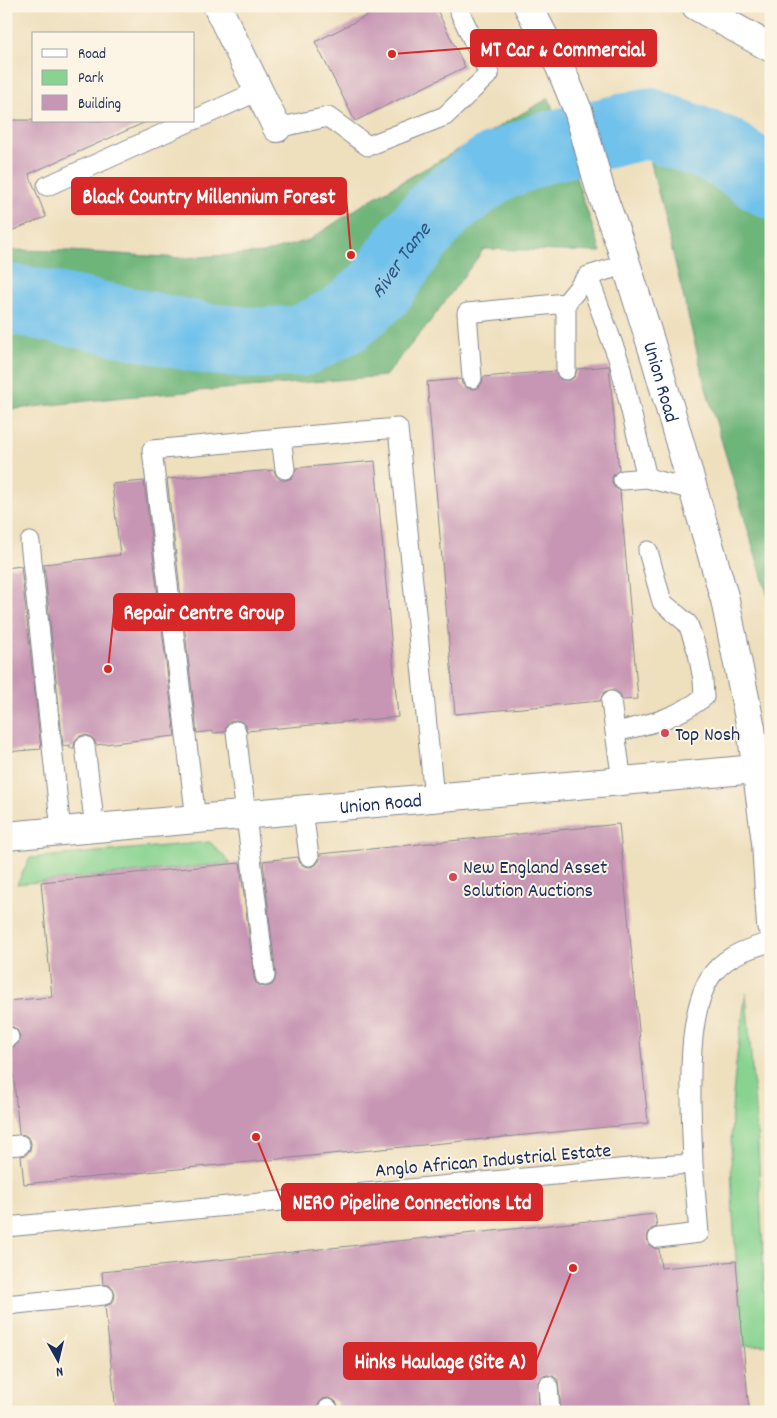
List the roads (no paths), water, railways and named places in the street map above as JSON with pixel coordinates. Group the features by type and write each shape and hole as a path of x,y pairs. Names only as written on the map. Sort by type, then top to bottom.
{"street":[{"path":"217,6 277,128"},
{"name":"Union Road","path":"528,6 560,67 579,113 600,189 656,360 725,600 751,728 766,842 771,925"},
{"path":"696,6 771,48"},
{"name":"Union Road","path":"6,836 303,811 756,769"}],"lane":[{"path":"277,128 328,117 368,146 445,116 489,74 457,6"},
{"path":"195,120 258,91"},
{"path":"47,186 190,122"},
{"path":"566,370 566,303 588,276 626,264"},
{"path":"588,276 619,362 647,478"},
{"path":"472,378 468,313 566,303"},
{"path":"196,820 152,450 398,428 434,798"},
{"path":"281,438 285,470"},
{"path":"623,480 647,478 694,490"},
{"path":"30,542 62,831"},
{"path":"615,732 656,723 687,710 704,697 698,653 688,624 662,602 648,551"},
{"path":"611,700 622,781"},
{"path":"236,731 265,976"},
{"path":"85,746 95,829"},
{"path":"303,811 309,856"},
{"path":"658,1238 699,1233 693,1164 692,1061 700,1000 714,972 740,951 771,942"},
{"name":"Anglo African Industrial Estate","path":"6,1227 620,1169 693,1164"},
{"path":"6,1305 104,1295"},
{"path":"548,1386 550,1412"}],"waterway":[{"name":"River Tame","path":"6,299 207,339 258,343 302,341 346,318 379,289 409,245 443,205 492,169 543,148 648,123 722,151 771,183"}],"place":[{"name":"MT Car & Commercial","path":"392,54"},
{"name":"Black Country Millennium Forest","path":"351,255"},
{"name":"Repair Centre Group","path":"108,669"},
{"name":"Top Nosh","path":"665,733"},
{"name":"New England Asset Solution Auctions","path":"453,877"},
{"name":"NERO Pipeline Connections Ltd","path":"256,1137"},
{"name":"Hinks Haulage (Site A)","path":"573,1268"}]}
